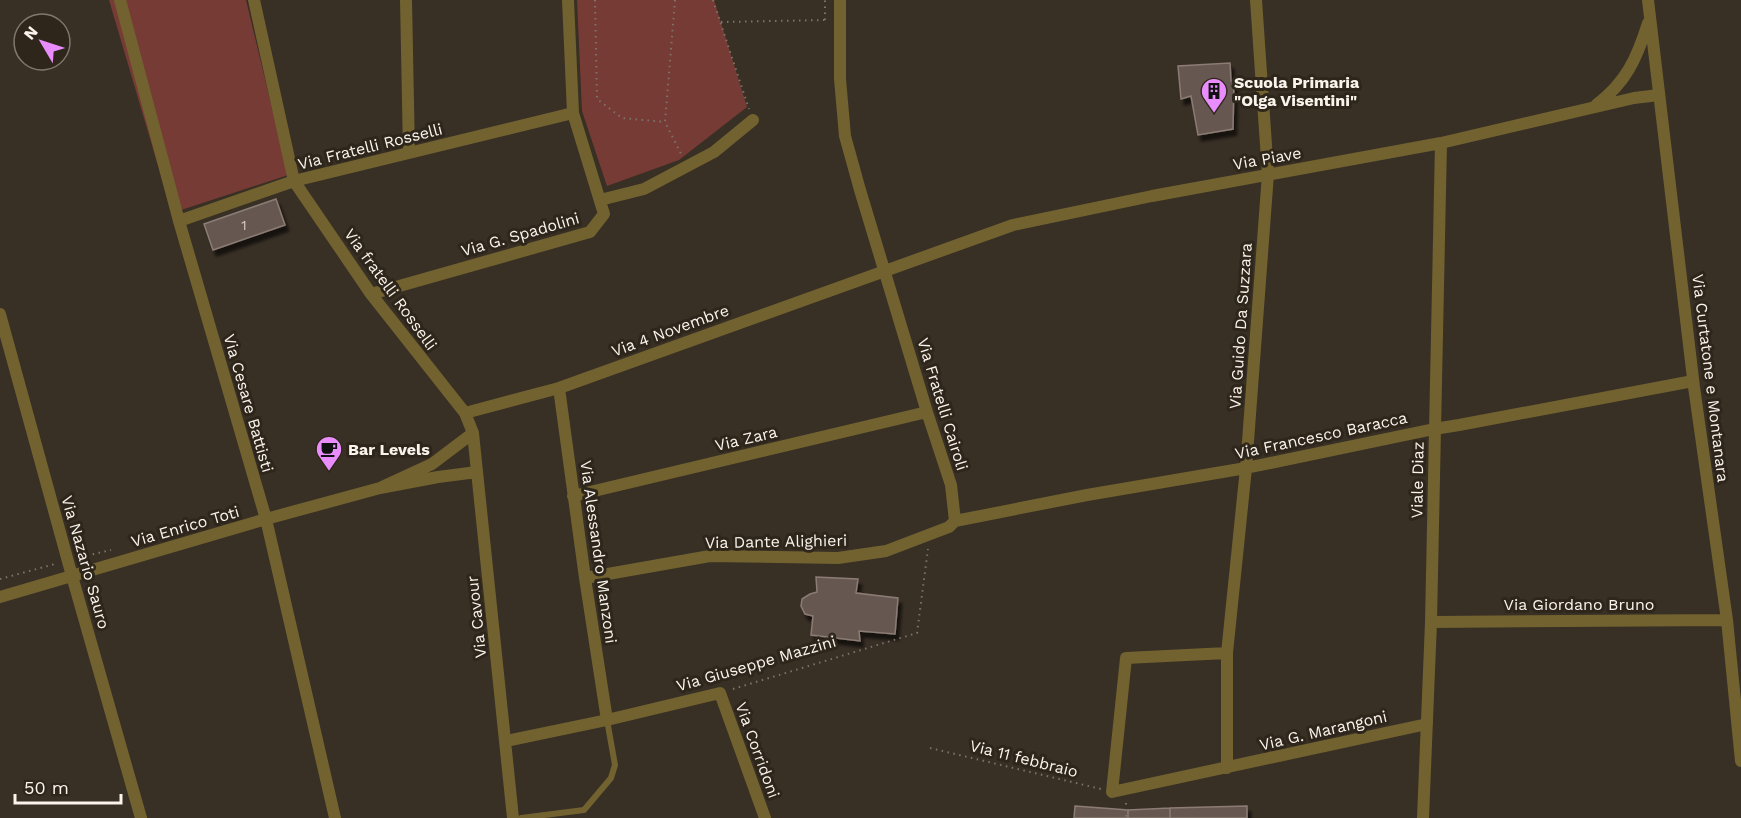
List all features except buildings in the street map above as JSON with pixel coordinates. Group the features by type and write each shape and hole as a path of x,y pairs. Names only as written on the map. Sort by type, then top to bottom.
{"street":[{"name":"Via Cesare Battisti","path":"120,0 179,221 266,519 335,818"},
{"path":"254,0 294,181"},
{"path":"406,0 409,153"},
{"name":"Via G. Spadolini","path":"371,294 590,232 604,214 573,113 568,0"},
{"name":"Via Fratelli Cairoli","path":"840,0 840,79 845,136 951,485 955,521"},
{"name":"Via Guido Da Suzzara","path":"1227,768 1227,653 1246,468 1268,174 1256,0"},
{"name":"Via Curtatone e Montanara","path":"1648,0 1693,381 1726,620 1741,761"},
{"path":"1593,108 1624,79 1640,48 1649,19"},
{"name":"Via Piave","path":"885,270 1013,225 1152,196 1441,143 1634,98 1659,95"},
{"name":"Via Fratelli Rosselli","path":"179,221 294,181 573,113"},
{"path":"600,200 644,189 714,152 753,120"},
{"name":"Viale Diaz","path":"1423,818 1431,622 1441,143"},
{"name":"Via fratelli Rosselli","path":"294,181 371,294 465,413"},
{"name":"Via 4 Novembre","path":"465,413 559,388 885,270"},
{"name":"Via Nazario Sauro","path":"0,314 141,818"},
{"name":"Via Francesco Baracca","path":"955,521 1246,468 1434,429 1693,381"},
{"name":"Via Alessandro Manzoni","path":"559,388 607,720"},
{"name":"Via Zara","path":"573,496 927,412"},
{"name":"Via Cavour","path":"465,413 473,433 513,818"},
{"name":"Via Enrico Toti","path":"380,488 432,464 473,433"},
{"name":"Via Enrico Toti","path":"0,597 380,488 477,472"},
{"path":"930,535 950,527 955,521"},
{"name":"Via Dante Alighieri","path":"585,578 710,556 838,558 886,551 930,535"},
{"name":"Via Giordano Bruno","path":"1431,622 1726,620"},
{"path":"1112,792 1126,658 1227,653"},
{"name":"Via Giuseppe Mazzini","path":"506,741 720,693"},
{"name":"Via Corridoni","path":"720,693 765,818"},
{"name":"Via G. Marangoni","path":"1112,792 1427,724"}],"lane":[{"path":"521,818 584,810 611,778 615,765 607,720"}],"path":[{"path":"596,0 597,99 622,118 665,122"},
{"path":"675,0 665,122 687,166"},
{"path":"713,0 753,120"},
{"path":"825,0 825,20"},
{"path":"721,22 840,20"},
{"name":"Via Giuseppe Mazzini","path":"720,693 917,633 930,535"},
{"name":"Via 11 febbraio","path":"930,748 1112,792"}],"shaded area":[{"path":"109,0 246,0 288,175 172,213"},
{"path":"577,0 714,0 747,107 679,160 607,186 582,111"}],"place":[{"name":"Scuola Primaria \"Olga Visentini\"","path":"1214,114"},
{"name":"Bar Levels","path":"329,472"}]}
